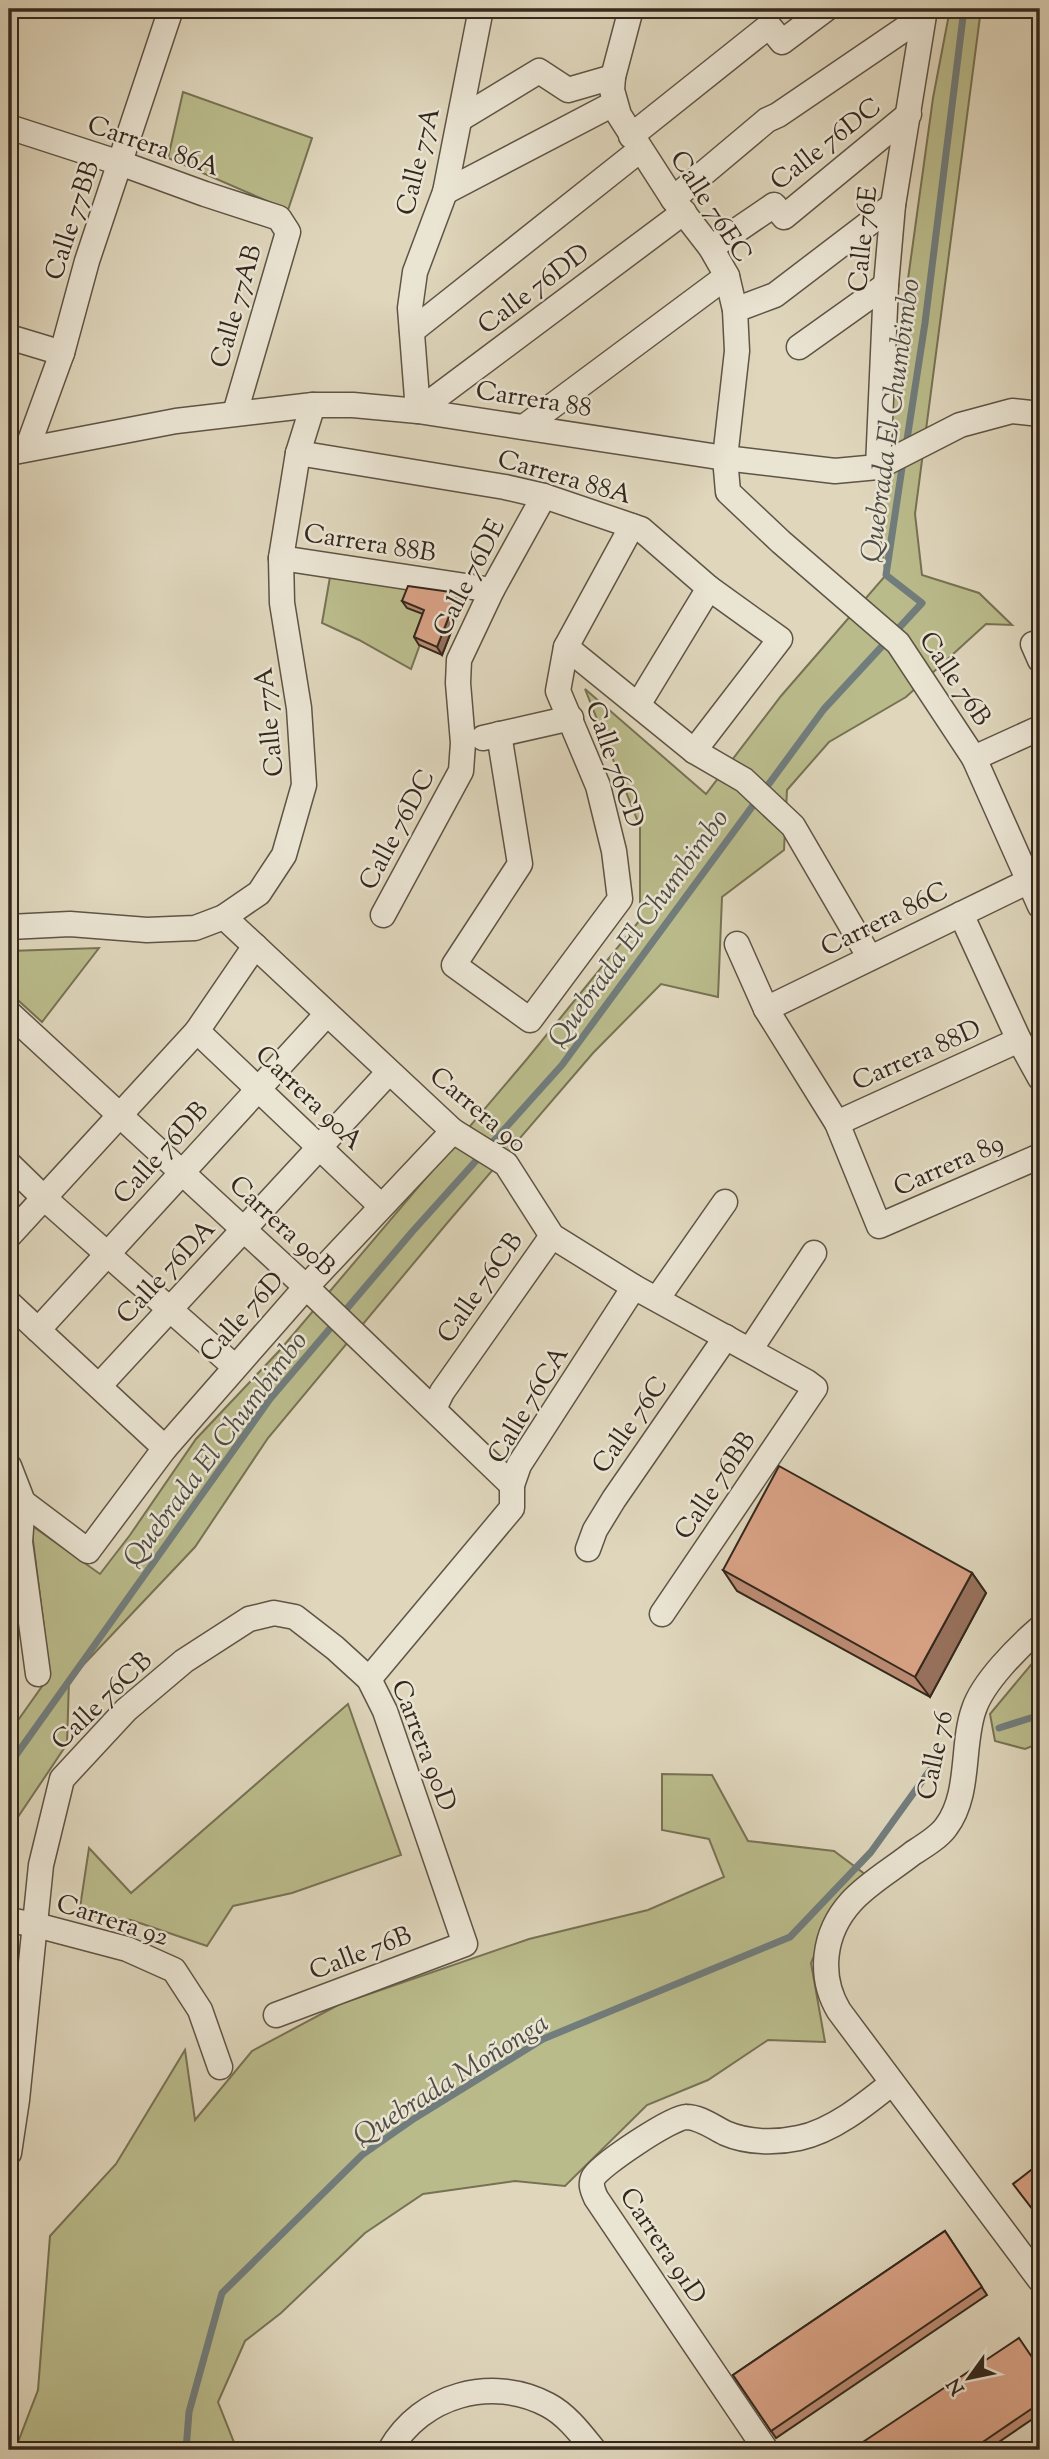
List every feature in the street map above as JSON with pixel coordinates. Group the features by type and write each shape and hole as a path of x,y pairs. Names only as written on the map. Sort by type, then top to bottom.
{"street":[{"name":"Calle 77BB","path":"18,451 62,353 87,261 171,9"},
{"name":"Calle 77A","path":"418,411 410,308 415,272 445,192 481,9"},
{"name":"Calle 76EC","path":"631,9 613,77 619,115 678,206 711,248 727,276 735,310 737,351 725,458"},
{"path":"412,331 536,232 769,26 782,42 826,9"},
{"name":"Calle 76E","path":"897,458 886,285 893,205 909,114 916,12"},
{"name":"Calle 76DD","path":"418,411 678,206 767,120 778,115 916,12"},
{"path":"460,118 539,71 568,90 613,77"},
{"path":"445,192 615,103"},
{"name":"Calle 76DC","path":"711,248 774,205 784,217 909,114"},
{"name":"Carrera 86A","path":"9,127 279,218"},
{"path":"735,310 775,295 893,205"},
{"name":"Calle 77AB","path":"235,413 288,232 279,218"},
{"path":"524,426 727,276"},
{"path":"800,347 886,285"},
{"path":"9,337 62,353"},
{"name":"Calle 77A","path":"9,927 70,924 147,930 195,928 225,917 259,893 284,855 304,785 299,708 282,603 281,558 298,453 313,405"},
{"name":"Carrera 88","path":"18,451 176,421 313,405 352,405 418,411 725,458 835,471 897,458 960,425 1012,411 1040,414"},
{"name":"Carrera 88A","path":"298,453 505,486 544,496 640,529 709,588 780,639 694,751"},
{"name":"Calle 76B","path":"725,458 728,492 781,542 898,643 974,758 1040,906"},
{"name":"Calle 76DE","path":"461,771 463,743 458,683 459,660 492,590 544,496"},
{"path":"632,526 566,647 694,751 744,780 793,826 870,958"},
{"name":"Carrera 88B","path":"281,558 492,590"},
{"path":"638,705 709,588"},
{"name":"Calle 76CD","path":"499,734 520,864 454,965 530,1020 620,899 614,851 598,786 558,691 566,647"},
{"path":"463,743 571,718"},
{"path":"974,758 1040,728"},
{"name":"Calle 76DC","path":"383,915 461,771"},
{"name":"Carrera 86C","path":"766,1009 1029,881"},
{"path":"961,914 1019,1040 1040,1078"},
{"name":"Carrera 90","path":"225,917 453,1130 506,1164 552,1236 635,1287 815,1388"},
{"path":"737,944 766,1009 837,1123"},
{"path":"9,1236 197,1031 255,946"},
{"name":"Carrera 90B","path":"9,1013 306,1287 512,1485"},
{"name":"Calle 76DB","path":"38,1331 327,1013"},
{"name":"Carrera 90A","path":"197,1031 381,1206"},
{"name":"Carrera 88D","path":"837,1123 1019,1040"},
{"name":"Calle 76DA","path":"99,1386 389,1072"},
{"name":"Carrera 89","path":"837,1123 879,1226 1040,1156"},
{"name":"Calle 76D","path":"23,1502 88,1552 165,1448 235,1367 453,1130"},
{"path":"9,1164 235,1367"},
{"path":"657,1299 725,1202"},
{"name":"Calle 76CB","path":"434,1409 442,1392 552,1236"},
{"path":"750,1350 814,1253"},
{"name":"Calle 76CA","path":"369,1679 512,1508 512,1485 519,1465 635,1287"},
{"path":"9,1304 165,1448"},
{"name":"Calle 76C","path":"588,1549 595,1530 614,1499 726,1337"},
{"name":"Calle 76BB","path":"663,1614 815,1388"},
{"path":"9,1466 23,1502 20,1542 38,1674"},
{"name":"Calle 76CB","path":"36,1925 41,1865 62,1779 127,1710 184,1661 249,1619 274,1613"},
{"name":"Carrera 90D","path":"274,1613 295,1617 369,1679 385,1711 465,1944"},
{"name":"Calle 76","path":"892,2084 839,2011 829,1991 825,1969 830,1941 850,1903 872,1883 945,1829 955,1812 963,1783 973,1711 983,1687 1040,1628"},
{"name":"Carrera 92","path":"9,1920 127,1949 174,1970 200,2010 220,2067"},
{"path":"9,2153 36,1925"},
{"name":"Calle 76B","path":"276,2015 465,1944"},
{"path":"892,2084 1040,2280"},
{"name":"Carrera 91D","path":"766,2450 596,2198 592,2179 602,2166 676,2118 693,2118 728,2134 750,2140 801,2137 830,2125 892,2084"},
{"path":"390,2450 411,2423 447,2398 492,2391 529,2397 550,2406 566,2418 594,2450"}],"green space":[{"path":"950,9 981,9 915,514 922,575 979,593 1012,625 986,624 906,697 829,742 787,790 784,850 722,897 718,997 661,984 593,1053 268,1438 195,1547 69,1680 67,1744 18,1817 9,1821 9,1733 50,1675 31,1525 100,1574 196,1439 280,1350 527,1059 640,920 640,827 585,689 706,794 781,696 886,575 876,511 933,98"},
{"path":"183,92 312,138 288,210 168,158"},
{"path":"331,571 417,582 430,617 411,669 322,623"},
{"path":"99,948 42,1022 9,992 9,951"},
{"path":"1040,1654 1040,1743 1025,1749 995,1741 990,1714"},
{"path":"348,1704 401,1855 292,1893 233,1906 207,1946 131,1920 79,1914 89,1848 131,1893"},
{"path":"662,1774 712,1775 748,1841 834,1851 866,1875 833,1910 811,1963 825,2042 768,2040 708,2080 647,2105 565,2186 515,2181 423,2194 365,2233 281,2313 245,2341 218,2402 237,2450 15,2450 38,2390 50,2236 116,2164 185,2050 195,2120 252,2051 340,2004 529,1939 648,1910 724,1877 709,1839 662,1830"}],"building":[{"path":"408,586 458,593 437,647 414,637 424,610 402,601"},
{"path":"779,1466 972,1573 915,1677 723,1570"},
{"path":"1040,2163 1040,2219 1013,2184"},
{"path":"945,2231 982,2287 771,2431 733,2375"},
{"path":"1019,2338 1040,2369 1040,2403 971,2450 851,2450"}],"waterway":[{"name":"Quebrada El Chumbimbo","path":"906,446 925,323 964,9"},
{"name":"Quebrada El Chumbimbo","path":"9,1765 270,1399 412,1232 562,1065 824,709 922,603 886,575 903,461"},
{"name":"Quebrada Moñonga","path":"999,1728 1040,1715"},
{"name":"Quebrada Moñonga","path":"186,2450 189,2412 222,2293 362,2155 415,2118 543,2039 790,1937 871,1852 938,1759"}]}
